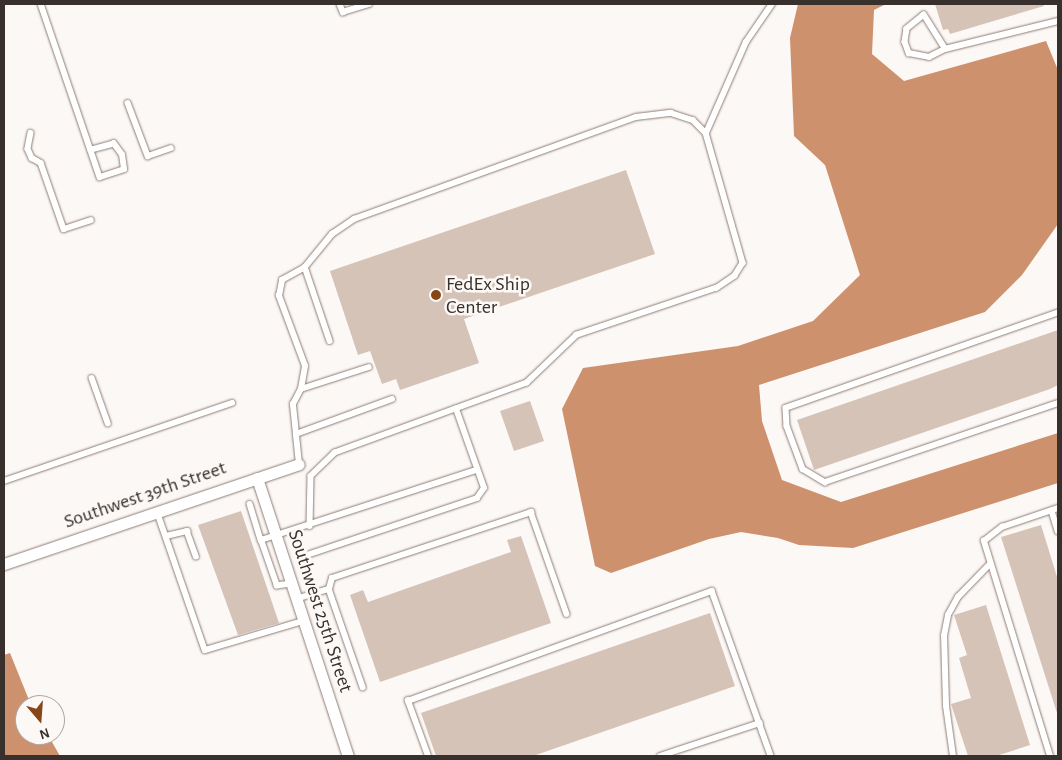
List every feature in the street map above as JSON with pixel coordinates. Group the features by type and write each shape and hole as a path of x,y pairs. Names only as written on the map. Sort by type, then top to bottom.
{"street":[{"name":"Southwest 39th Street","path":"4,564 299,464"},
{"name":"Southwest 25th Street","path":"257,478 302,621 348,756"}],"lane":[{"path":"41,4 100,177 124,169 122,155 114,144 91,150"},
{"path":"340,4 343,12 369,4"},
{"path":"706,133 746,42 772,4"},
{"path":"945,49 924,15 907,29 905,42 909,53 930,57 945,49 1058,21"},
{"path":"128,103 148,156 171,148"},
{"path":"299,464 293,404 301,389 305,366 279,296 282,280 305,267 332,234 354,219 636,117 670,112 693,120 706,133 743,263 734,276 717,288 577,335 527,383 336,453 310,476 310,526"},
{"path":"31,133 28,149 32,158 41,163 64,229 91,220"},
{"path":"305,267 330,341"},
{"path":"1058,314 786,408 787,426 803,469 825,482 1058,403"},
{"path":"301,389 369,367"},
{"path":"92,378 108,423"},
{"path":"296,434 392,399"},
{"path":"4,481 232,403"},
{"path":"310,554 477,498 484,488 456,409"},
{"path":"261,540 310,526 477,470"},
{"path":"250,504 277,586 291,584"},
{"path":"1050,756 989,565 984,541 992,532 1055,510 1058,531"},
{"path":"157,511 205,650 302,621"},
{"path":"363,687 329,589 332,578 531,512 567,614"},
{"path":"166,536 187,530 196,556"},
{"path":"953,756 946,706 947,622 958,597 989,565"},
{"path":"296,599 329,589"},
{"path":"428,756 408,701 712,591 771,756"},
{"path":"660,756 760,723"}],"shaded area":[{"path":"798,4 886,4 874,10 872,54 904,81 1046,41 1058,70 1058,224 1022,275 985,312 759,385 762,421 782,480 841,502 1058,433 1058,483 853,548 799,545 778,538 741,532 709,539 611,573 595,566 562,409 583,368 738,346 813,321 860,275 825,165 794,136 790,38"},
{"path":"10,653 27,695 15,695 15,745 54,745 60,756 4,756 4,655"}],"building":[{"path":"935,4 1043,4 1044,6 950,34 948,29 943,30"},
{"name":"FedEx Ship Center","path":"626,170 655,254 464,319 479,363 400,390 396,379 382,384 370,351 358,355 330,271"},
{"path":"1058,330 1058,385 814,470 797,420"},
{"path":"530,401 544,441 514,451 500,411"},
{"path":"241,511 279,623 238,635 198,525"},
{"path":"1041,525 1058,580 1057,713 1001,537"},
{"path":"521,536 551,623 380,682 350,595 363,590 368,602 511,552 507,540"},
{"path":"986,605 1030,745 996,756 968,756 951,704 971,698 959,658 967,655 954,615"},
{"path":"710,613 735,686 533,756 436,756 421,713"}],"place":[{"name":"FedEx Ship Center","path":"436,295"}]}
